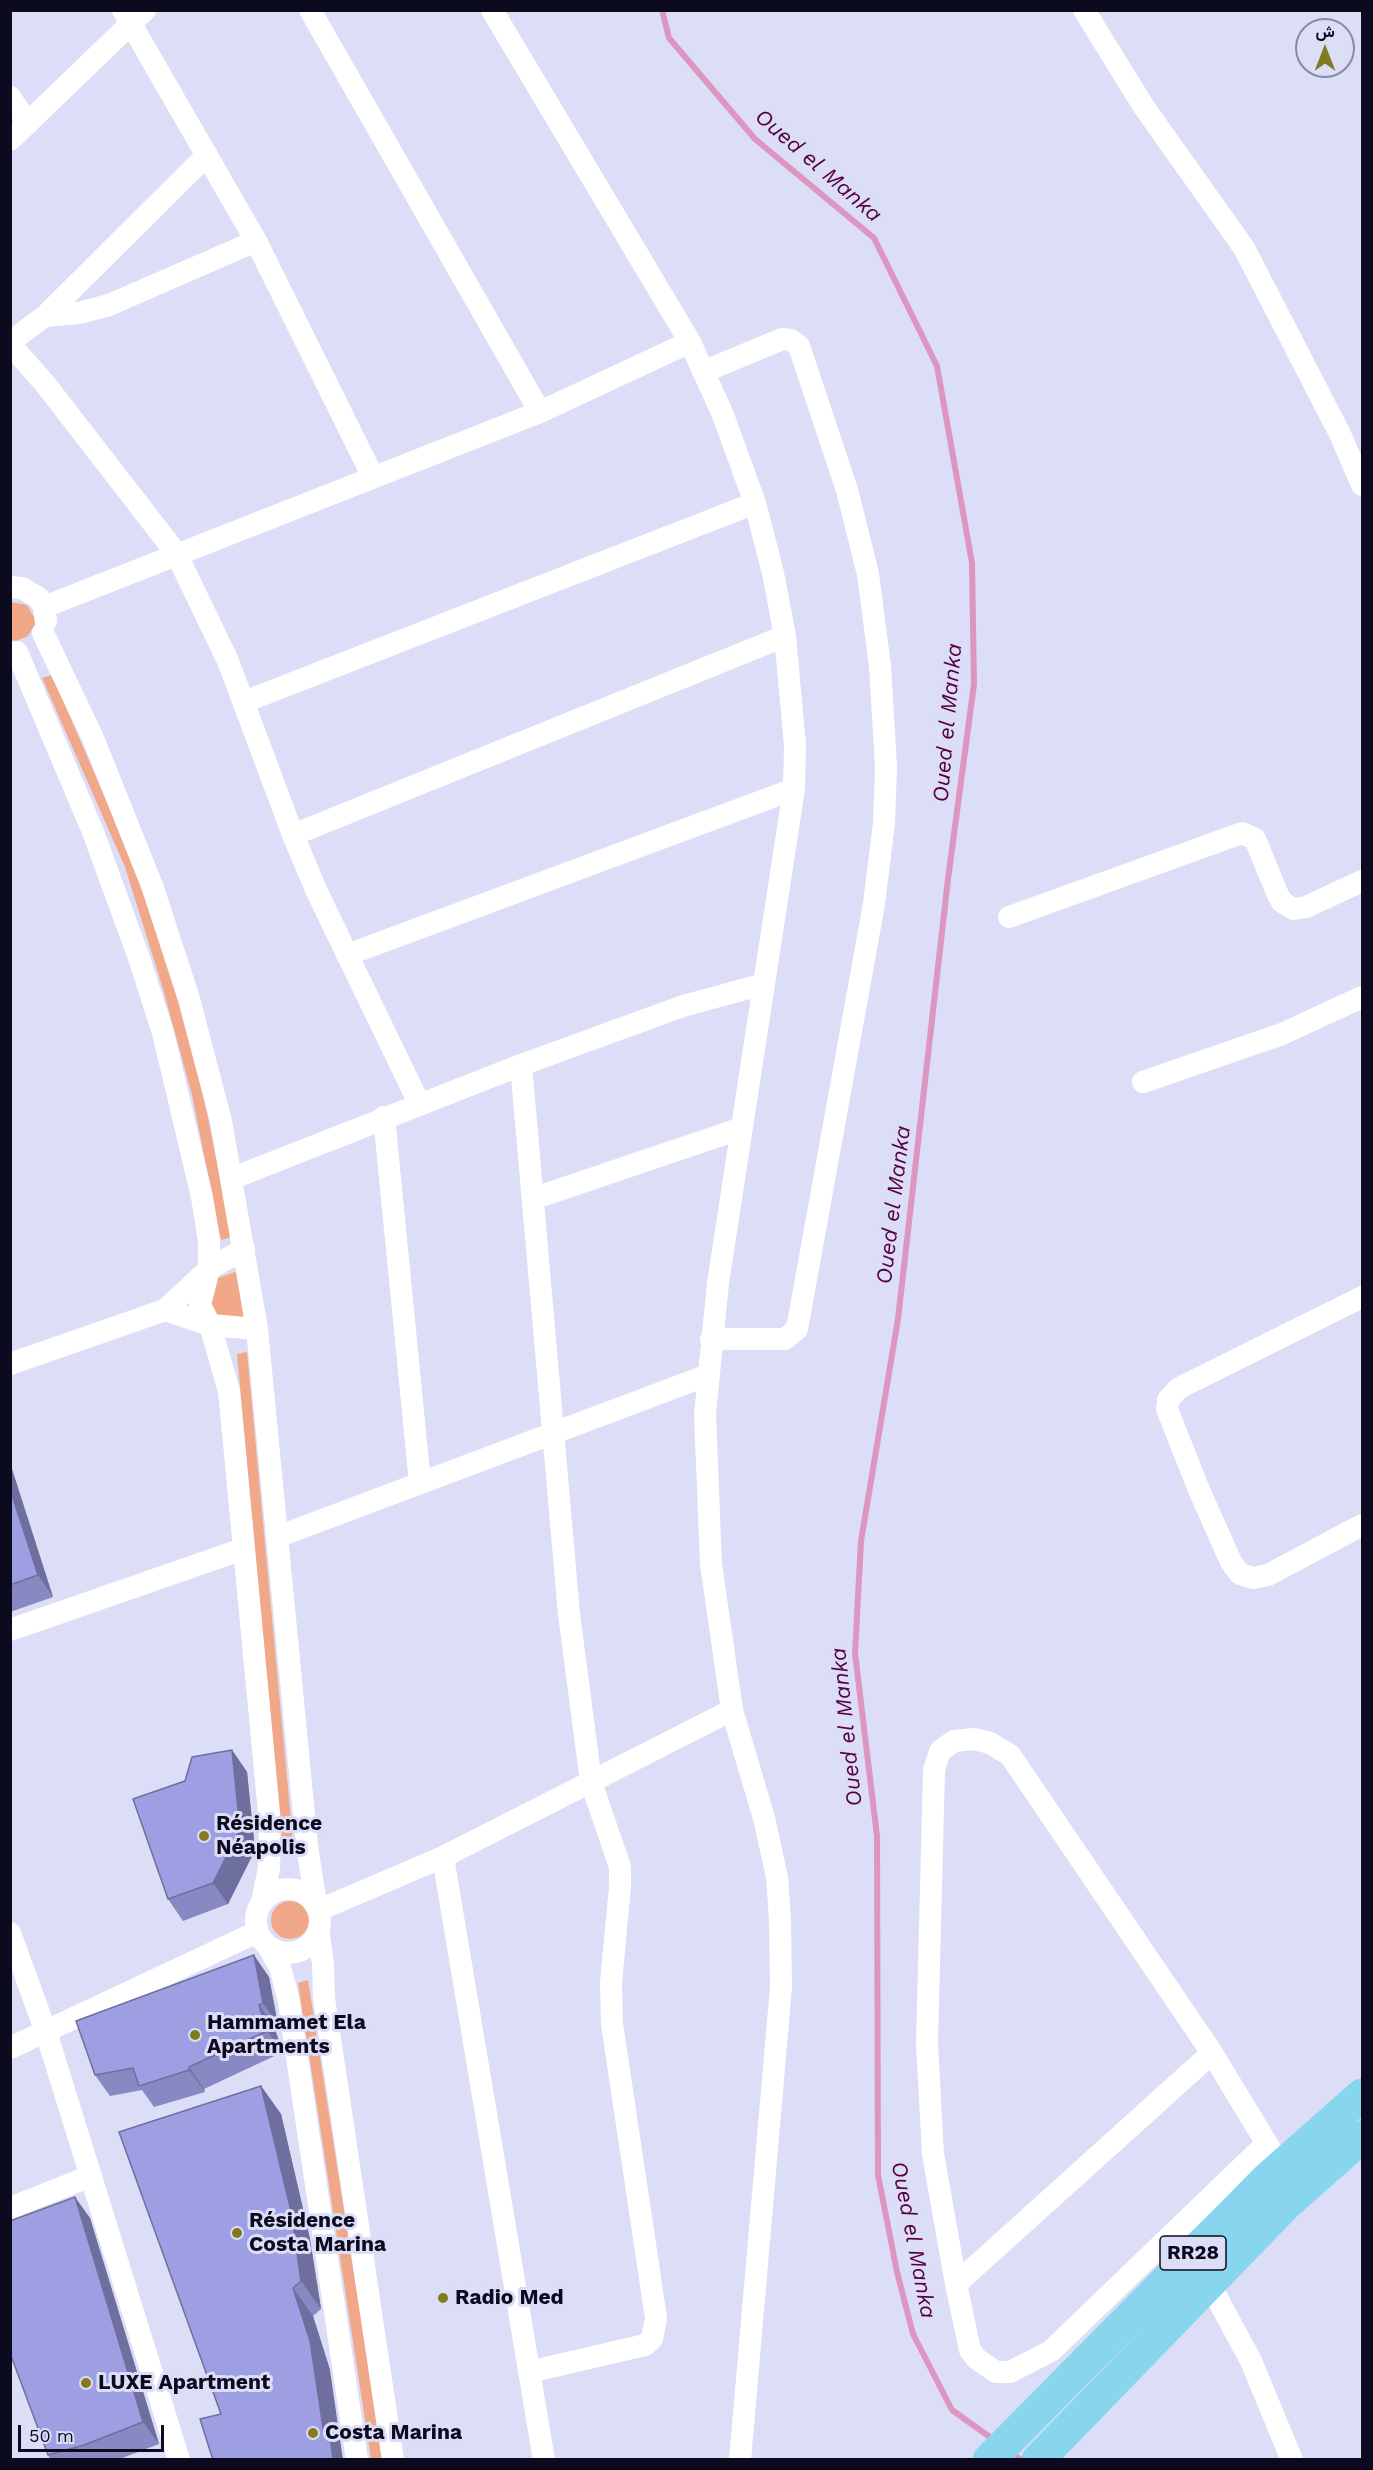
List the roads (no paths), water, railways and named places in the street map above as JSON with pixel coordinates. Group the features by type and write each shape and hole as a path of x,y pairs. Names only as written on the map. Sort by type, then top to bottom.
{"main road":[{"name":"RR28","path":"989,2460 1274,2156 1362,2095"},
{"name":"RR28","path":"1048,2449 1285,2205 1362,2137"}],"street":[{"path":"310,10 540,412"},
{"path":"492,10 690,342 723,415 755,503 773,573 785,636 795,745 794,789 711,1339 708,1375 706,1487 711,1564 732,1710 764,1818 777,1877 781,1987 740,2460"},
{"path":"1084,10 1144,107 1244,248 1340,434 1362,486"},
{"path":"10,140 133,15 207,155 256,241 373,477"},
{"path":"10,97 28,123"},
{"path":"207,155 45,316 10,343 59,401 176,553 214,628 293,835 347,955 419,1103"},
{"path":"45,316 79,313 109,305 256,241"},
{"path":"703,372 782,339 791,340 799,346 847,489 866,565 880,666 886,766 884,824 874,904 797,1329 785,1339 711,1339"},
{"path":"44,607 176,553 540,412 690,342"},
{"path":"244,702 755,503"},
{"path":"14,582 31,592 44,607 46,620 43,633 37,643 14,652 93,832 163,1033 202,1197 209,1241 209,1269 200,1305 210,1325 229,1391 271,1846 262,1902"},
{"path":"43,633 93,738 153,888 189,999 221,1121 232,1178 257,1329 307,1846 318,1907 324,1998 393,2460"},
{"path":"293,835 785,636"},
{"path":"347,955 794,789"},
{"path":"1009,917 1242,833 1255,839 1278,895 1282,902 1293,909 1306,907 1362,881"},
{"path":"232,1178 521,1065 683,1006 764,984"},
{"path":"1143,1082 1282,1034 1362,997"},
{"path":"521,1065 535,1198 569,1614 591,1782 620,1867 611,1982 612,2025 656,2318 652,2339 645,2345 529,2372"},
{"path":"384,1117 420,1483"},
{"path":"535,1198 742,1128"},
{"path":"10,1364 165,1310 209,1269 244,1249"},
{"path":"1362,1297 1179,1388 1168,1400 1167,1409 1199,1490 1231,1562 1240,1574 1253,1578 1268,1575 1362,1525"},
{"path":"165,1310 210,1325 257,1329"},
{"path":"277,1537 708,1375"},
{"path":"10,1630 243,1550"},
{"path":"318,1907 443,1857 732,1710"},
{"path":"975,1739 990,1743 1010,1755 1212,2053 1274,2156 1051,2351 1010,2372 996,2372 976,2359 970,2350 956,2284 933,2154 927,2044 934,1770 940,1751 954,1741 975,1739"},
{"path":"443,1857 544,2460"},
{"path":"318,1907 308,1895 296,1890 283,1889 271,1893 257,1911 263,1940 280,1967 286,1989 357,2460"},
{"path":"10,1933 46,2032 178,2460"},
{"path":"263,1940 280,1953 302,1951 319,1935"},
{"path":"10,2048 263,1940"},
{"path":"956,2284 1212,2053"},
{"path":"10,2208 91,2176"},
{"path":"1209,2283 1251,2361 1293,2460"}],"waterway":[{"name":"Oued el Manka","path":"662,10 669,38 755,139 874,238 937,366 972,563 974,684 948,879 898,1319 861,1541 855,1653 877,1836 878,2175 897,2272 913,2334 952,2410 994,2440"},
{"name":"Oued el Manka","path":"1009,2451 1021,2460"}],"place":[{"name":"Résidence Néapolis","path":"204,1836"},
{"name":"Hammamet Ela Apartments","path":"195,2035"},
{"name":"Résidence Costa Marina","path":"237,2233"},
{"name":"Radio Med","path":"443,2298"},
{"name":"LUXE Apartment","path":"86,2383"},
{"name":"Costa Marina","path":"313,2433"}]}
